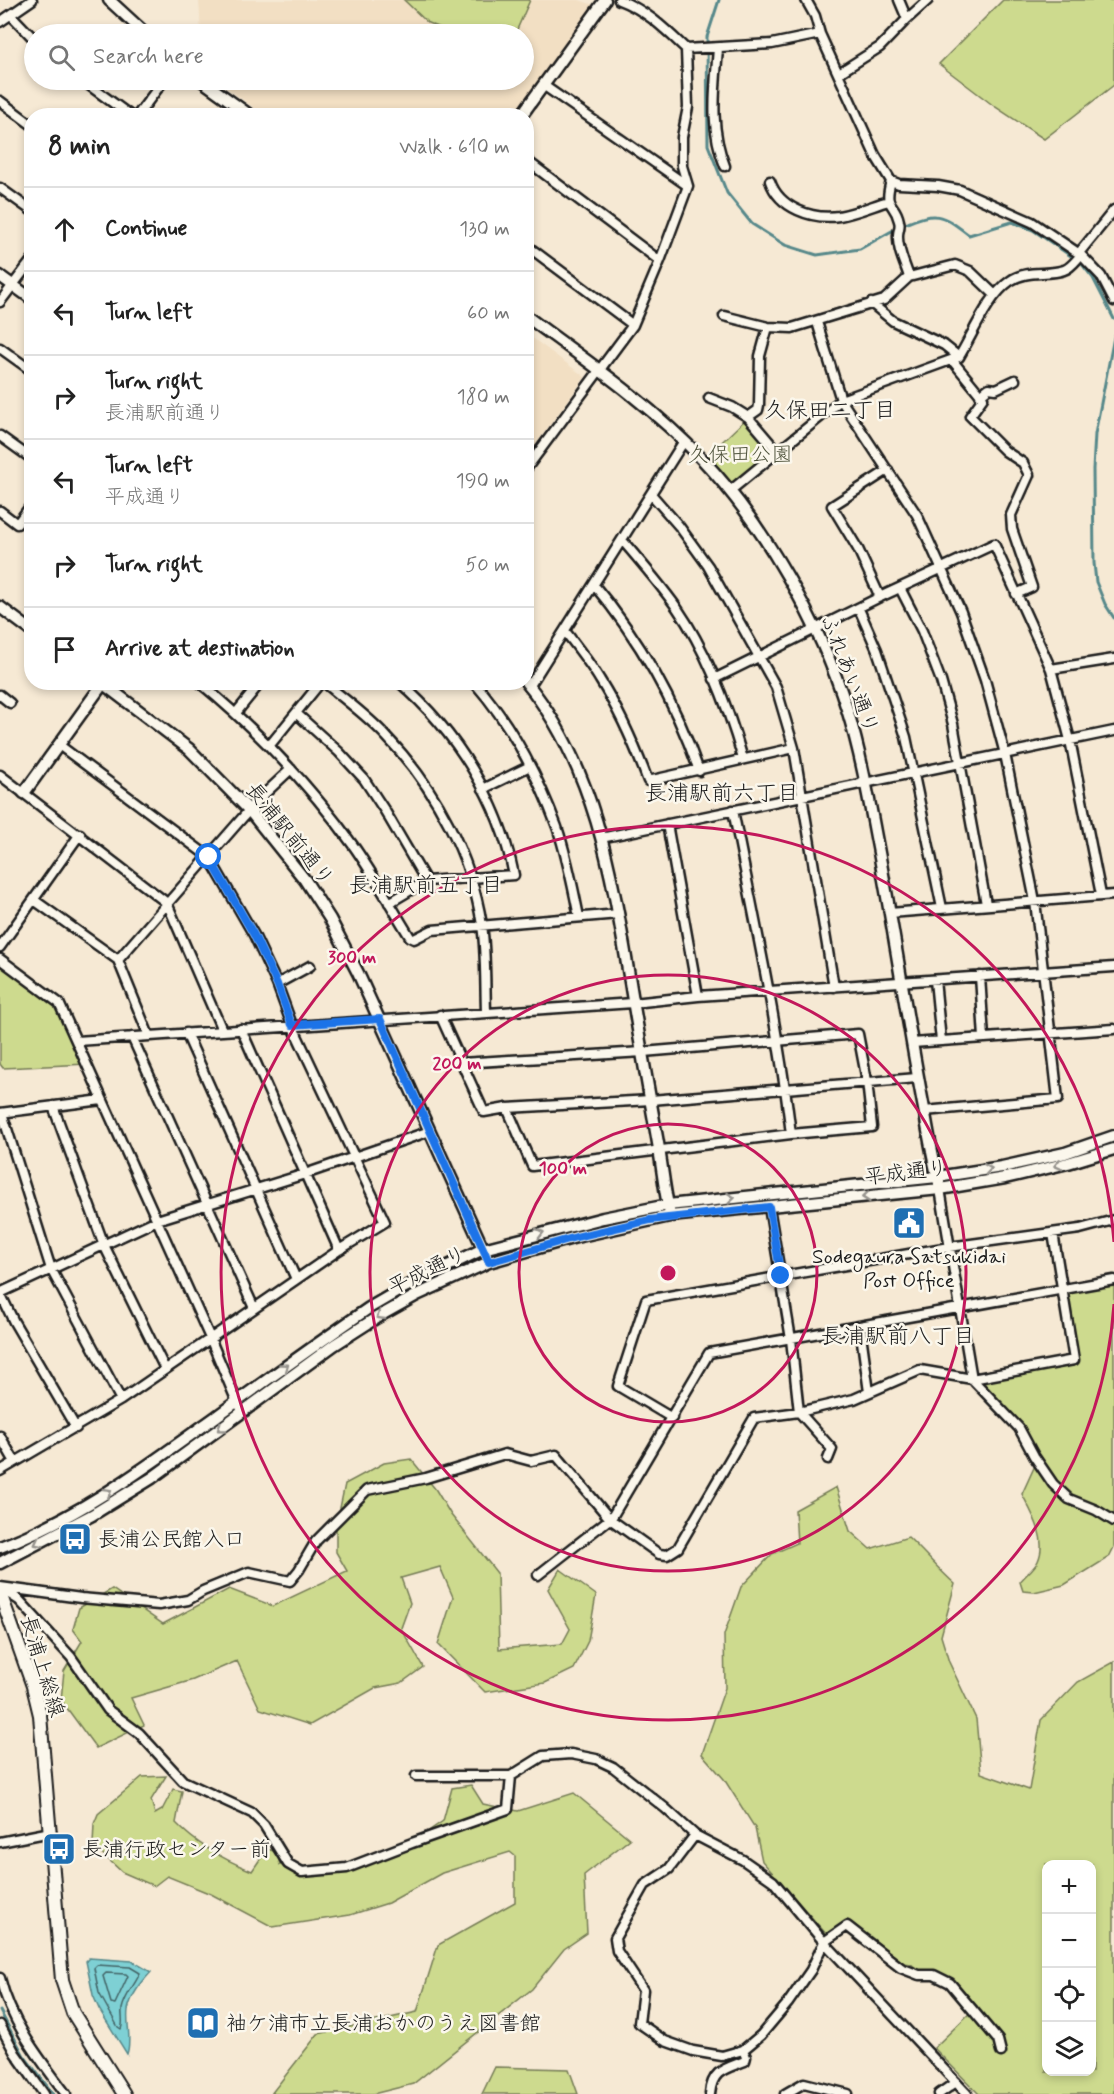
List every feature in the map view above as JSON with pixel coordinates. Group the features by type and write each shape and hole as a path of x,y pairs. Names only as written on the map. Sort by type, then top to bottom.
{"main road":[{"name":"長浦上総線","path":"0,1593 33,1686 40,1715 62,1980 73,2013 124,2094"}],"street":[{"path":"0,22 32,0"},
{"path":"110,0 135,24"},
{"path":"527,108 605,0"},
{"path":"619,0 636,6 650,16 686,49 772,44 820,34"},
{"path":"806,0 876,155 891,181 899,184 938,186 960,190 1032,222 1080,254 1101,276 1114,301"},
{"path":"899,0 907,19"},
{"path":"839,74 880,47 928,0"},
{"path":"11,15 24,29"},
{"path":"718,48 714,129 725,166"},
{"path":"534,458 633,324 688,186 682,166 682,137 688,107 686,49"},
{"path":"543,85 688,186"},
{"path":"96,90 120,108"},
{"path":"143,108 156,90"},
{"path":"215,90 240,108"},
{"path":"1,103 24,119"},
{"path":"534,166 660,261"},
{"path":"770,181 788,205 807,214 838,216 888,201"},
{"path":"891,181 888,201 899,219 897,235 909,277"},
{"path":"0,188 24,205"},
{"path":"730,490 841,400 956,359 995,296 1011,279 1040,272 1064,270 1072,264 1114,210"},
{"path":"534,251 633,324"},
{"path":"724,316 768,327 792,328 884,300 909,277 955,265 970,271 995,296"},
{"path":"0,302 24,271"},
{"path":"0,276 24,293"},
{"path":"871,303 892,321 944,345 983,398 969,416 1005,451 1023,463 1029,475 1011,515 1012,529 1032,587 1016,594"},
{"name":"ふれあい通り","path":"534,322 632,394 684,441 730,490 784,571 814,630 847,708 866,783 891,913 917,1078 940,1189"},
{"path":"817,322 841,400 917,515 961,612 985,680 1005,754 1035,901 1058,1099 924,1111"},
{"path":"748,417 758,410 760,364 768,327"},
{"path":"0,348 24,365"},
{"path":"980,395 989,388 996,389 1015,380"},
{"path":"709,398 748,417 777,451"},
{"path":"0,436 24,453"},
{"path":"534,676 565,631 684,441"},
{"path":"880,597 858,549 832,506 888,470"},
{"path":"651,494 679,526 708,566 776,687 794,748 834,987"},
{"path":"0,511 17,524 24,515"},
{"path":"622,540 678,610 694,636 731,714 743,759"},
{"path":"714,679 994,544 1051,669 1071,740 1101,895"},
{"path":"594,585 615,610 658,675 685,729 699,771"},
{"path":"900,588 922,631 941,681 953,724 986,904"},
{"path":"0,607 24,625"},
{"path":"859,609 893,696 915,772 942,908"},
{"path":"565,631 599,678 613,702 637,750 648,781 794,748"},
{"path":"1051,669 1114,659"},
{"path":"24,792 98,690"},
{"name":"長浦駅前通り","path":"112,690 189,749 249,810 304,880 330,920 380,1019 489,1262"},
{"path":"210,690 270,746 291,769 354,848 410,938 414,939 432,930 619,914"},
{"path":"236,713 255,690"},
{"path":"270,746 316,690"},
{"path":"331,690 386,736 414,767 436,801 452,832 471,879 482,926 486,1012"},
{"path":"389,903 426,881 514,875 508,846 498,818 483,789 437,720 407,690"},
{"path":"480,690 503,721 530,766 556,827 579,917"},
{"path":"532,690 547,712 579,771 601,838 619,914 669,1211"},
{"path":"0,695 10,703"},
{"path":"297,714 339,752 364,779 426,881"},
{"path":"601,838 1114,731"},
{"path":"0,1471 121,1400 339,1250 385,1222 292,1025 277,984 254,935 209,857 59,745"},
{"path":"483,789 530,766"},
{"path":"118,960 249,810 291,769"},
{"path":"0,775 80,834 167,903 222,1030"},
{"path":"733,810 786,1090 791,1134"},
{"path":"667,824 698,996"},
{"path":"0,947 80,834"},
{"path":"891,913 1114,895"},
{"path":"34,900 118,960 149,1035"},
{"path":"0,959 59,1004 243,1412"},
{"path":"277,984 310,966"},
{"path":"77,1041 1114,967"},
{"path":"980,976 984,1038"},
{"path":"935,980 941,1041"},
{"path":"440,1015 484,1112 507,1108 651,1100 786,1090 867,1080 917,1078"},
{"path":"241,1029 339,1250"},
{"path":"912,1043 1114,1029"},
{"path":"186,1033 296,1279"},
{"path":"461,1063 643,1052 858,1034 867,1080 872,1127 791,1134 532,1166 507,1108"},
{"path":"132,1037 254,1308"},
{"path":"102,1100 1,1113 51,1269 121,1400"},
{"path":"53,1106 104,1245 165,1369"},
{"path":"76,1428 14,1322 0,1293 157,1221 356,1158 430,1131"},
{"name":"平成通り","path":"0,1547 19,1540 83,1507 129,1479 369,1308 414,1282 483,1249 560,1228 669,1211 1002,1167 1065,1153 1114,1136"},
{"name":"平成通り","path":"0,1563 92,1515 152,1478 334,1345 376,1318 417,1294 489,1262 669,1211 769,1207 940,1189 1005,1178 1114,1149"},
{"path":"940,1189 972,1379 1019,1428 1053,1485 1069,1499 1096,1510 1114,1521"},
{"path":"769,1207 791,1339 799,1412 832,1449 828,1459"},
{"path":"672,1418 618,1386 646,1300 949,1247 1080,1229 1114,1220"},
{"path":"0,1587 81,1598 159,1605 188,1600 203,1591 249,1572 290,1581 316,1541 367,1490 426,1478 505,1454 531,1461 556,1455 610,1519 659,1554 667,1555 678,1548 754,1418 799,1412 854,1399 920,1370 972,1379 1074,1360 1053,1233"},
{"path":"538,1575 610,1519 709,1353 1114,1280"},
{"path":"860,1327 869,1392"},
{"path":"0,1436 15,1462"},
{"path":"0,1587 19,1600 71,1657 108,1710 139,1733 183,1781 252,1813 264,1825 288,1864 302,1872 347,1868 508,1809 511,1776"},
{"path":"416,1776 511,1776 543,1756 571,1754 596,1759 613,1767 695,1835 743,1860 772,1881 824,1942 967,2094"},
{"path":"0,1842 51,1832"},
{"path":"695,1835 669,1869 645,1885 615,1938 617,1951 644,1990 639,2022 665,2041 693,2051 722,2056 743,2050 761,2035 788,2002 811,1970 824,1942 847,1926 901,1968 919,1975 934,1975 950,1983 998,2040 1001,2052"},
{"path":"0,1978 18,2026 66,2094"},
{"path":"0,2025 15,2053 44,2094"},
{"path":"710,2094 711,2084 718,2072 745,2061 743,2050"},
{"path":"939,2094 956,2082"},
{"path":"785,2094 804,2083 848,2094"}],"shaded area":[{"path":"199,0 405,0 449,24 200,24"},
{"path":"530,0 579,0 594,5 534,86 534,24 519,24"},
{"path":"230,90 531,90 518,108 254,108"},
{"path":"534,339 585,377 534,446"}],"green space":[{"path":"404,0 530,0 519,24 428,23"},
{"path":"1003,0 1114,0 1114,85 1044,139 994,106 939,64"},
{"name":"久保田公園","path":"748,417 777,451 730,491 703,460"},
{"path":"0,959 59,1003 87,1064 3,1068 0,1064"},
{"path":"1114,1280 1114,1547 1109,1557 1064,1585 1034,1592 1023,1591 1020,1582 1037,1564 1041,1553 1038,1526 1022,1494 1037,1461 1019,1428 972,1379 1073,1360 1061,1290"},
{"path":"411,1459 497,1573 499,1649 562,1644 570,1629 548,1589 560,1569 596,1595 588,1641 574,1669 545,1683 485,1692 438,1644 453,1597 440,1567 401,1578 410,1603 401,1628 423,1667 401,1683 375,1688 310,1725 260,1709 237,1661 193,1680 131,1698 144,1725 96,1748 61,1700 64,1671 82,1641 73,1629 79,1608 112,1589 163,1624 229,1589 273,1606 347,1571 336,1552 336,1527 345,1484 384,1463"},
{"path":"836,1487 850,1531 870,1549 908,1537 955,1584 941,1636 949,1662 976,1719 981,1773 1029,1790 1041,1720 1078,1682 1114,1662 1114,2094 979,2094 934,2048 977,2006 942,1974 918,1970 911,1964 904,1963 849,1922 828,1936 762,1861 755,1828 724,1779 702,1754 725,1688 724,1635 741,1587 772,1554 797,1543 795,1510"},
{"path":"166,1776 151,1800 155,1814 162,1810 173,1789 182,1791 176,1823 211,1851 252,1871 267,1849 277,1852 280,1865 310,1876 392,1856 443,1821 452,1788 471,1785 483,1804 518,1811 574,1793 630,1839 584,1875 587,1933 564,1949 532,1989 413,2084 373,2094 271,2094 318,2034 417,2012 438,1945 515,1902 515,1856 510,1852 442,1873 388,1903 350,1915 273,1927 211,1894 167,1876 154,1886 122,1872 93,1845 94,1824 98,1814 142,1777"},
{"path":"495,2067 569,2069 578,2094 482,2094"}],"water":[{"path":"89,1958 132,1961 151,1972 129,2005 127,2054 93,1995 86,1961"}],"waterway":[{"path":"719,0 707,37 708,145 727,193 752,224 785,245 817,255 860,249 897,228"},
{"path":"903,225 924,217 938,216 952,222 969,235 1012,222 1033,230 1081,263 1093,278 1114,319"},
{"path":"1114,337 1095,434 1093,469 1096,582 1114,618"},
{"path":"0,2011 24,2056 53,2094"}],"place":[{"name":"Sodegaura Satsukidai Post Office","path":"909,1223"},
{"name":"長浦公民館入口","path":"75,1539"},
{"name":"長浦行政センター前","path":"59,1849"},
{"name":"袖ケ浦市立長浦おかのうえ図書館","path":"203,2023"}],"district":[{"name":"久保田二丁目","path":"830,409"},
{"name":"長浦駅前六丁目","path":"722,792"},
{"name":"長浦駅前五丁目","path":"426,884"},
{"name":"長浦駅前八丁目","path":"898,1335"}],"route":[{"path":"209,857 254,935 277,984 292,1025 380,1019 489,1262 576,1237 670,1216 769,1207 781,1276"}]}
